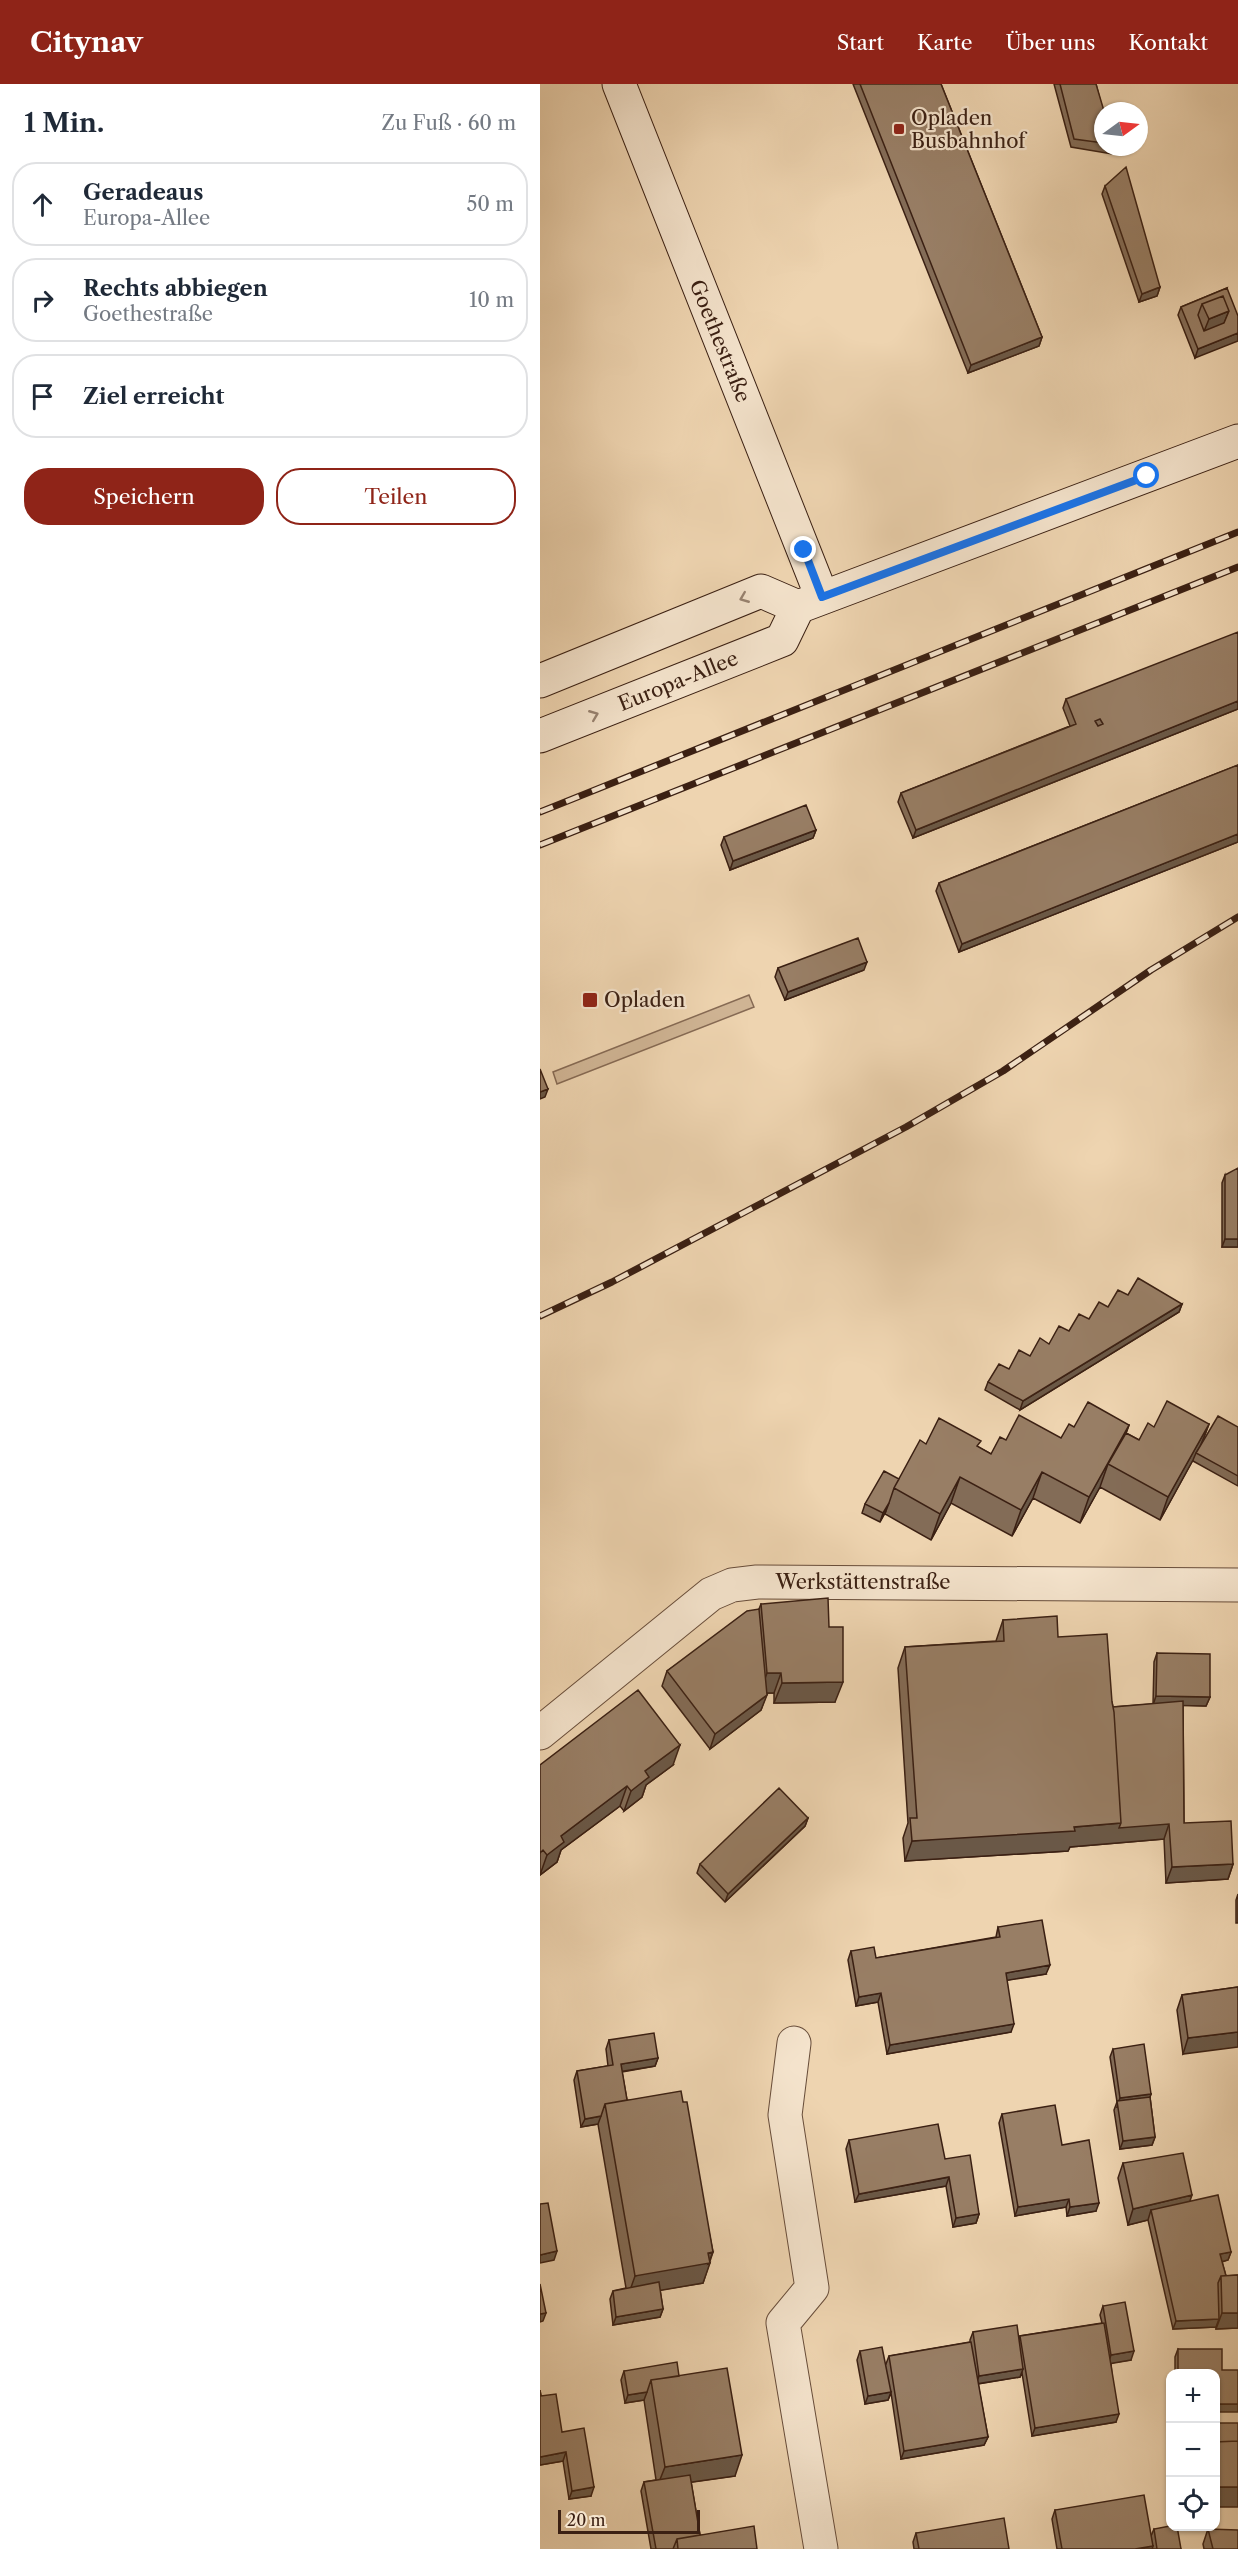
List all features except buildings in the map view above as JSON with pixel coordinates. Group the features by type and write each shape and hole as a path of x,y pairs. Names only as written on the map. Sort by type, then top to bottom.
{"street":[{"name":"Goethestraße","path":"619,84 810,602"},
{"path":"540,681 761,591 810,602 1238,441"},
{"name":"Europa-Allee","path":"540,736 782,640 810,602"},
{"name":"Werkstättenstraße","path":"540,1733 711,1594 732,1585 768,1582 1238,1585"},
{"path":"794,2043 785,2115 812,2288 783,2323 821,2549"}],"shaded area":[{"path":"749,995 754,1007 557,1084 553,1072"}],"railway":[{"path":"540,812 1238,532"},
{"path":"540,845 1238,567"},
{"path":"540,1316 612,1282 906,1127 1003,1071 1151,970 1238,917"}],"place":[{"name":"Opladen Busbahnhof","path":"899,129"},
{"name":"Opladen","path":"590,1000"}],"route":[{"path":"804,550 822,597 1147,476"}]}
